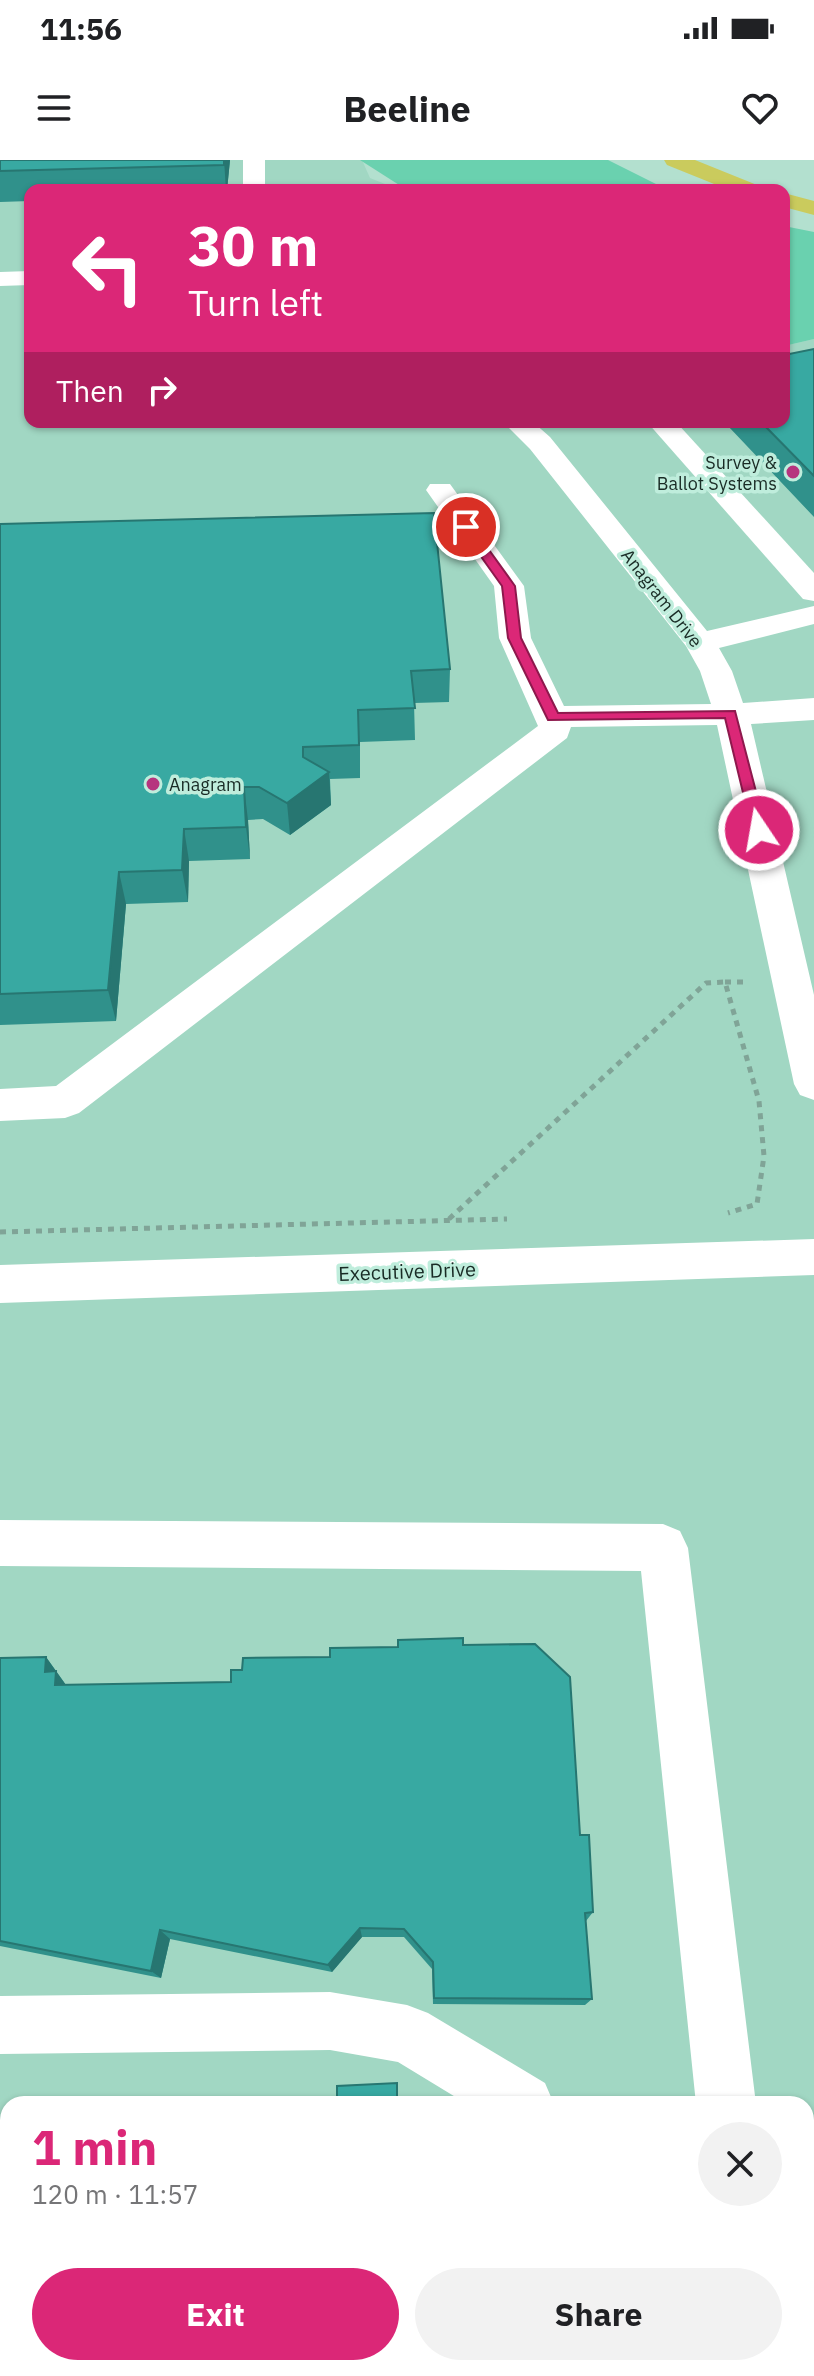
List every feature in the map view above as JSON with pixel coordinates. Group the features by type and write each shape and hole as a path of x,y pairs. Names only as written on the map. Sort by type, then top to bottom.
{"highway":[{"path":"675,160 734,184"},
{"path":"790,202 814,208"}],"street":[{"path":"254,160 254,184"},
{"path":"0,279 24,278"},
{"name":"Anagram Drive","path":"526,428 700,643 716,671 739,739 814,1084"},
{"path":"666,428 814,592"},
{"path":"0,1105 65,1102 555,730 553,717 515,638 509,586 440,490"},
{"path":"700,643 814,615"},
{"path":"553,717 731,714 814,709"},
{"name":"Executive Drive","path":"0,1284 814,1257"},
{"path":"0,1543 663,1548 725,2096"},
{"path":"0,2025 330,2021 407,2034 511,2096"}],"path":[{"path":"449,1219 706,983 725,982 729,1014 752,1069 765,1184 757,1204 714,1218"},
{"path":"0,1232 521,1219"}],"shaded area":[{"path":"0,160 362,160 370,178 385,184 24,184 24,428 790,428 790,345 814,339 814,2096 0,2096"}],"green space":[{"path":"360,160 608,160 656,184 398,184"},
{"path":"790,227 814,232 814,339 790,345"}],"building":[{"path":"0,160 224,160 224,165 0,171"},
{"path":"814,349 814,476 767,428 790,428 790,354"},
{"name":"Anagram","path":"434,513 450,669 411,671 415,708 358,710 359,745 303,747 303,757 329,772 287,803 259,787 244,787 246,827 184,829 182,870 119,872 108,990 0,994 0,524"},
{"path":"463,1638 463,1645 535,1644 570,1677 580,1835 589,1835 593,1912 585,1913 592,1999 434,1998 433,1962 404,1929 360,1928 328,1965 160,1930 151,1971 0,1941 0,1658 46,1657 45,1672 56,1671 55,1685 231,1682 231,1670 242,1670 243,1658 330,1657 330,1648 398,1647 398,1640"},
{"path":"397,2083 397,2096 337,2096 337,2086"}],"place":[{"name":"Survey & Ballot Systems","path":"793,472"},
{"name":"Anagram","path":"153,784"}],"route":[{"path":"466,527 509,586 515,638 553,717 731,714 759,830"}]}
